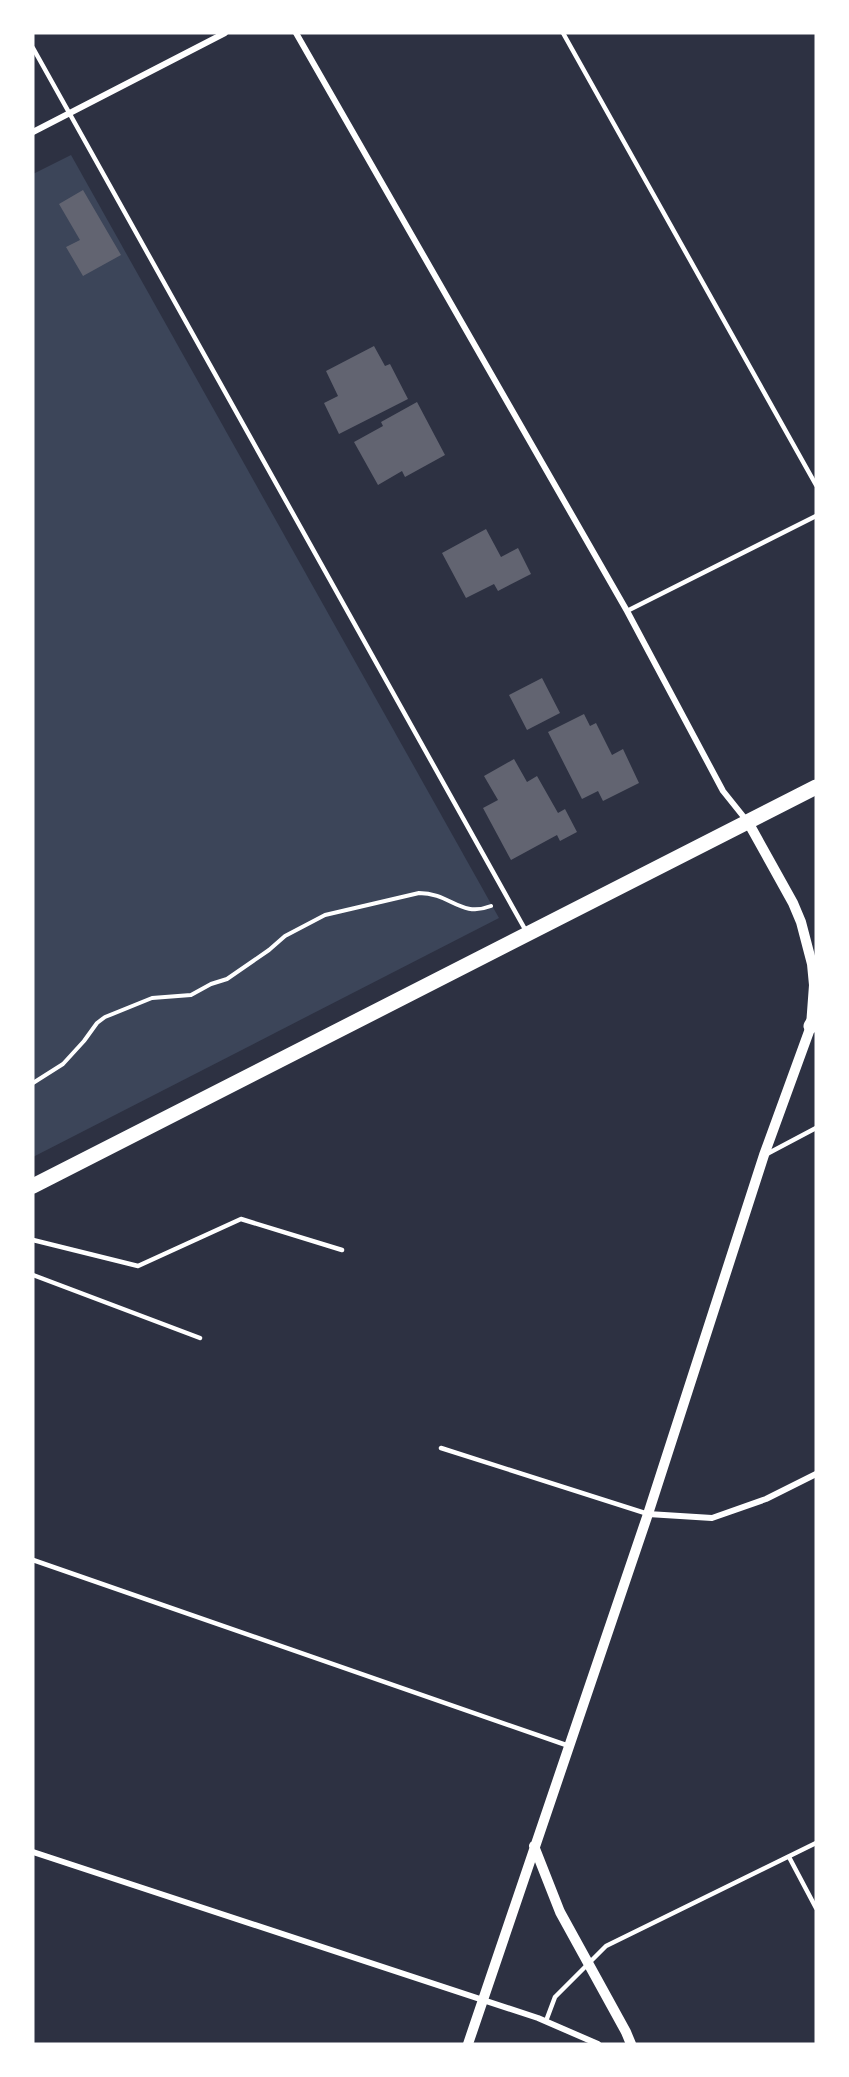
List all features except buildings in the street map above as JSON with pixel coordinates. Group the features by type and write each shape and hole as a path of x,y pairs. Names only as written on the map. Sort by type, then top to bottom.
{"main road":[{"path":"33,1186 816,787"}],"street":[{"path":"33,132 225,33"},
{"path":"296,33 627,611 723,791 748,822 793,903 801,922 812,964 814,985 814,1022 764,1155 648,1514 468,2044"},
{"path":"648,1514 712,1518 766,1499 816,1474"},
{"path":"534,1846 560,1912 631,2044"},
{"path":"33,1852 546,2021 598,2044"}],"lane":[{"path":"563,33 816,485"},
{"path":"33,48 527,933"},
{"path":"627,611 816,516"},
{"path":"764,1155 816,1128"},
{"path":"33,1240 138,1266 241,1220 342,1250"},
{"path":"33,1275 200,1338"},
{"path":"441,1448 648,1514"},
{"path":"33,1560 570,1747"},
{"path":"546,2021 555,1996 606,1947 816,1843"},
{"path":"789,1857 816,1908"}],"path":[{"path":"33,1083 63,1064 97,1023 105,1017 152,998 191,994 227,979 291,932 325,915 419,893 442,896 469,910 484,909 509,899"}],"shaded area":[{"path":"71,155 499,918 33,1157 33,174"}]}
